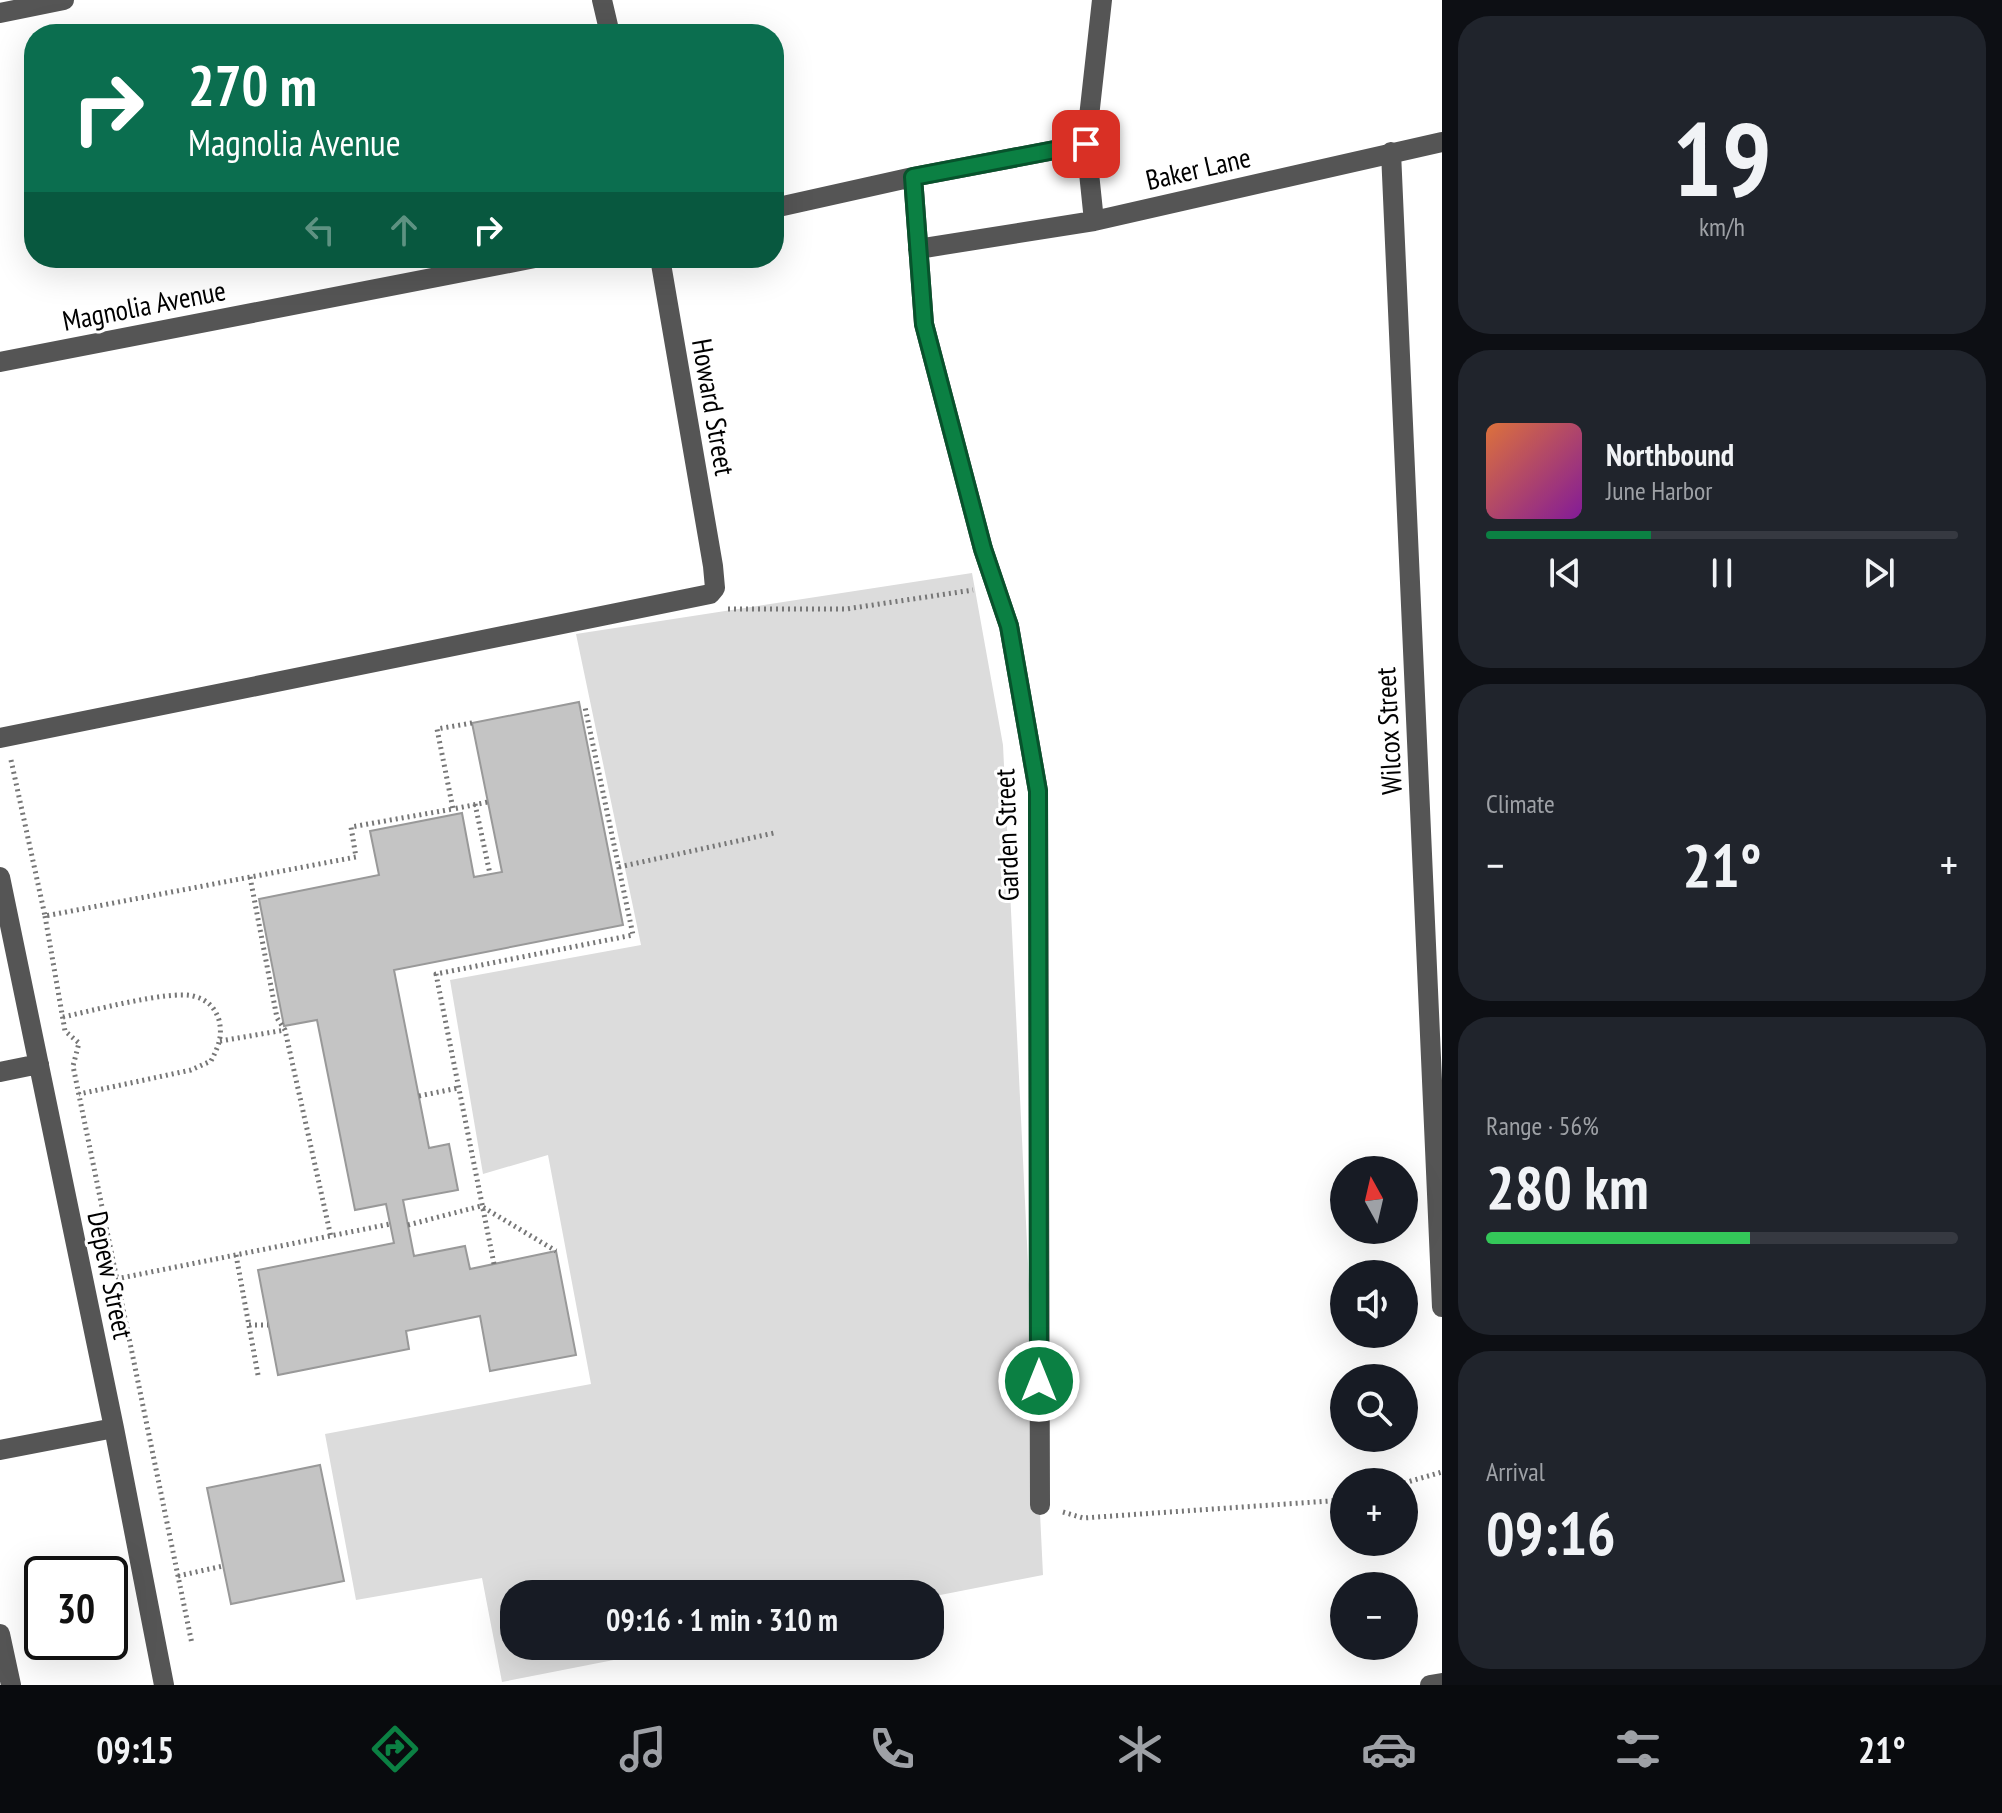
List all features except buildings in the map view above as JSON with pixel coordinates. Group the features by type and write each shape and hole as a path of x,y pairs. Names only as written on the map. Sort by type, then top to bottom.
{"street":[{"path":"0,13 64,0"},
{"path":"602,0 608,24"},
{"path":"1094,221 1086,144 1102,0"},
{"name":"Baker Lane","path":"918,249 1094,221 1442,142"},
{"path":"784,206 1086,144"},
{"name":"Wilcox Street","path":"1391,152 1442,1307"},
{"name":"Garden Street","path":"913,177 924,324 1009,626 1038,791 1040,1505"},
{"name":"Magnolia Avenue","path":"0,362 484,268"},
{"name":"Howard Street","path":"662,268 713,566 715,588 702,598"},
{"path":"4,744 378,660 702,598"},
{"name":"Depew Street","path":"0,877 164,1685"},
{"path":"0,1072 39,1064"},
{"path":"0,1450 114,1428"},
{"path":"0,1634 11,1685"},
{"path":"1430,1685 1442,1683"}],"path":[{"path":"702,598 709,609 846,609 996,587"},
{"path":"494,1264 436,974 633,935 585,707"},
{"path":"453,809 437,729 472,723"},
{"path":"4,744 45,916 65,1031 79,1043 73,1066 192,1644"},
{"path":"45,916 356,857 351,827 488,802"},
{"path":"475,804 490,874"},
{"path":"619,867 774,833"},
{"path":"250,877 277,1018 285,1030 331,1237"},
{"path":"63,1017 172,995 191,995 209,1002 217,1014 222,1033 211,1061 191,1070 79,1094"},
{"path":"220,1041 285,1030"},
{"path":"419,1096 458,1088"},
{"path":"408,1225 481,1206 556,1251"},
{"path":"116,1279 390,1224"},
{"path":"236,1255 258,1375"},
{"path":"249,1325 268,1325"},
{"path":"1418,1479 1442,1472"},
{"path":"1040,1505 1083,1518 1330,1501"},
{"path":"178,1576 223,1566"}],"shaded area":[{"path":"972,573 1003,745 1043,1575 944,1594 944,1580 500,1580 500,1660 614,1660 502,1682 482,1578 356,1600 325,1434 591,1384 548,1155 483,1174 450,980 641,945 576,634"}],"route":[{"path":"1039,1381 1038,791 1009,626 983,549 924,324 913,177 1086,144"}]}
